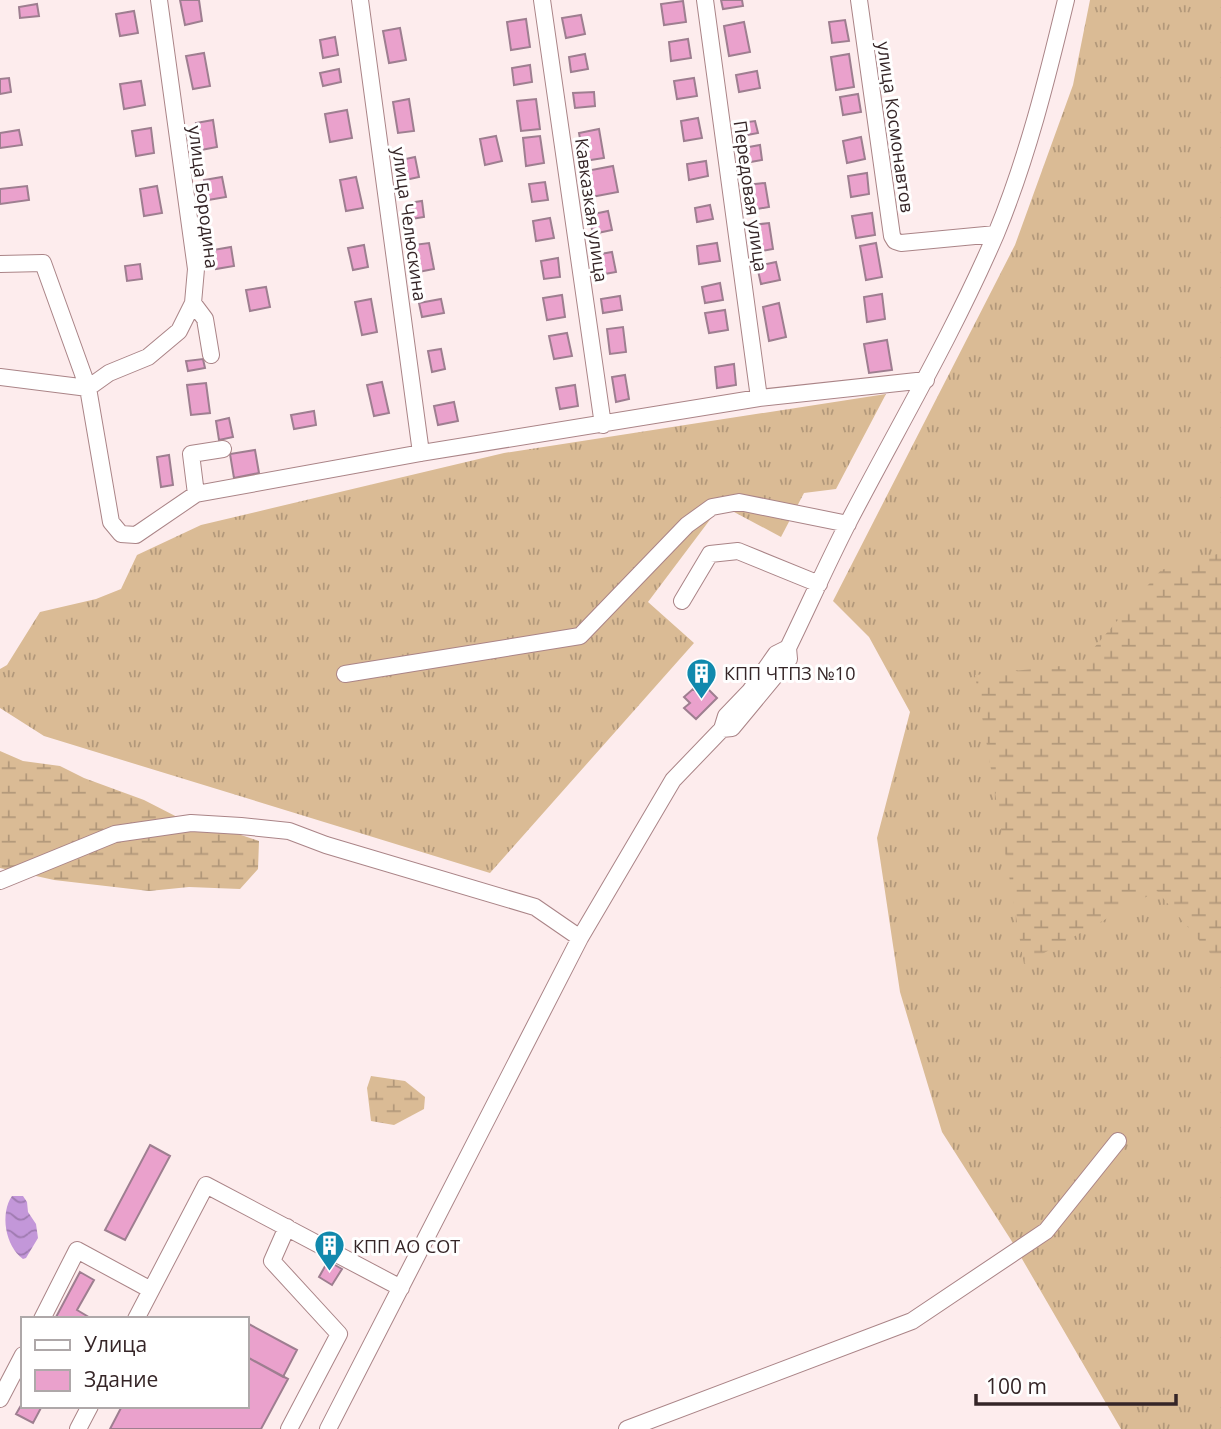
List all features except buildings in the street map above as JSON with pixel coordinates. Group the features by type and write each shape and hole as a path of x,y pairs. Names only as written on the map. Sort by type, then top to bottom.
{"street":[{"name":"улица Бородина","path":"88,388 109,373 148,357 179,331 193,303 196,269 159,0"},
{"name":"улица Челюскина","path":"360,0 421,453"},
{"name":"Кавказкая улица","path":"542,0 603,425"},
{"name":"Передовая улица","path":"705,0 759,398"},
{"name":"улица Космонавтов","path":"859,0 892,236 895,241 901,243 996,234"},
{"path":"328,1429 580,938 673,780 722,729 726,716 754,694 789,659 788,648 848,524 926,380 996,234 1024,160 1066,0"},
{"path":"0,264 43,263 88,388 111,522 121,534 136,536 195,494 421,453 759,398 926,380"},
{"path":"193,303 205,319 211,355"},
{"path":"0,377 88,388"},
{"path":"195,494 191,454 223,449"},
{"path":"345,674 580,636 687,525 712,507 739,502 848,524"},
{"path":"682,601 710,554 738,551 819,584"},
{"path":"0,881 116,834 191,823 241,826 289,831 326,845 535,907 580,938"},
{"path":"627,1429 912,1321 1046,1231 1118,1141"},
{"path":"137,1317 206,1185 401,1288"},
{"path":"287,1227 272,1261 339,1334 289,1429"},
{"path":"43,1317 77,1250 151,1290"},
{"path":"0,1399 21,1360"},
{"path":"78,1429 89,1408"}],"green space":[{"path":"1090,0 1221,0 1221,1429 1121,1429 1011,1240 942,1132 900,992 877,838 910,712 869,637 833,601 1015,245 1073,85"},
{"path":"886,394 836,489 804,493 781,537 721,505 648,602 694,643 490,873 44,736 0,708 0,669 7,665 40,612 96,599 121,589 137,555 201,525 504,453"},
{"path":"1221,553 1221,966 1157,891 1024,964 975,675 1080,664 1161,570"},
{"path":"0,751 23,761 60,766 84,778 144,800 185,821 220,828 259,841 258,869 240,889 189,887 149,891 54,880 0,868"},
{"path":"371,1076 405,1081 425,1097 424,1109 394,1125 371,1121 367,1088"}],"water":[{"path":"12,1196 23,1196 28,1212 36,1224 38,1238 23,1259 12,1246 6,1229 6,1211"}],"place":[{"name":"КПП ЧТПЗ №10","path":"701,700"},
{"name":"КПП АО СОТ","path":"330,1273"}]}
